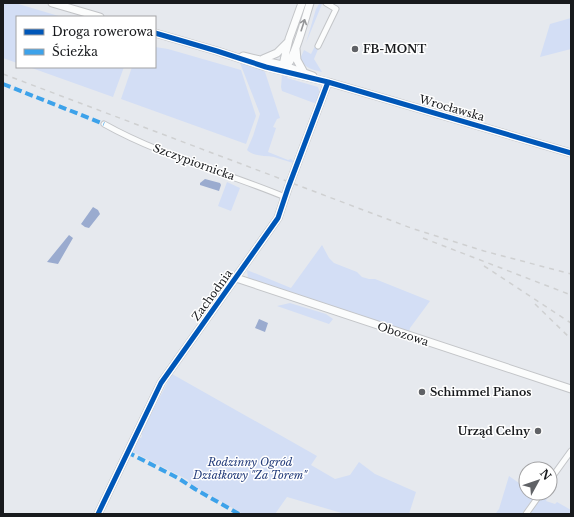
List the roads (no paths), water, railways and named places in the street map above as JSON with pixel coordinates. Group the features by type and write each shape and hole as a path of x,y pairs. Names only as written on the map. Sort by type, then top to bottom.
{"street":[{"path":"52,3 97,16"},
{"path":"284,67 289,39 302,3"},
{"path":"284,67 296,47 310,3"},
{"path":"318,46 336,9 326,3"},
{"name":"Wrocławska","path":"156,33 217,51 303,71 328,82"},
{"path":"263,59 279,52 289,39"},
{"path":"296,47 297,60 303,71"},
{"name":"Wrocławska","path":"217,51 263,59 328,82 571,153"},
{"name":"Zachodnia","path":"98,514 161,383 276,223 328,82"},
{"name":"Szczypiornicka","path":"104,124 129,137 169,154 250,182 285,197"},
{"name":"Obozowa","path":"236,278 571,389"},
{"path":"558,469 571,451"},
{"path":"526,514 535,501"}],"railway":[{"path":"3,74 411,228 484,251 571,274"},
{"path":"423,238 571,295"},
{"path":"484,266 571,323"},
{"path":"535,304 571,339"}],"place":[{"name":"FB-MONT","path":"355,49"},
{"name":"Schimmel Pianos","path":"422,392"},
{"name":"Urząd Celny","path":"538,431"}],"park label":[{"name":"Rodzinny Ogród Działkowy \"Za Torem\"","path":"250,468"}]}
